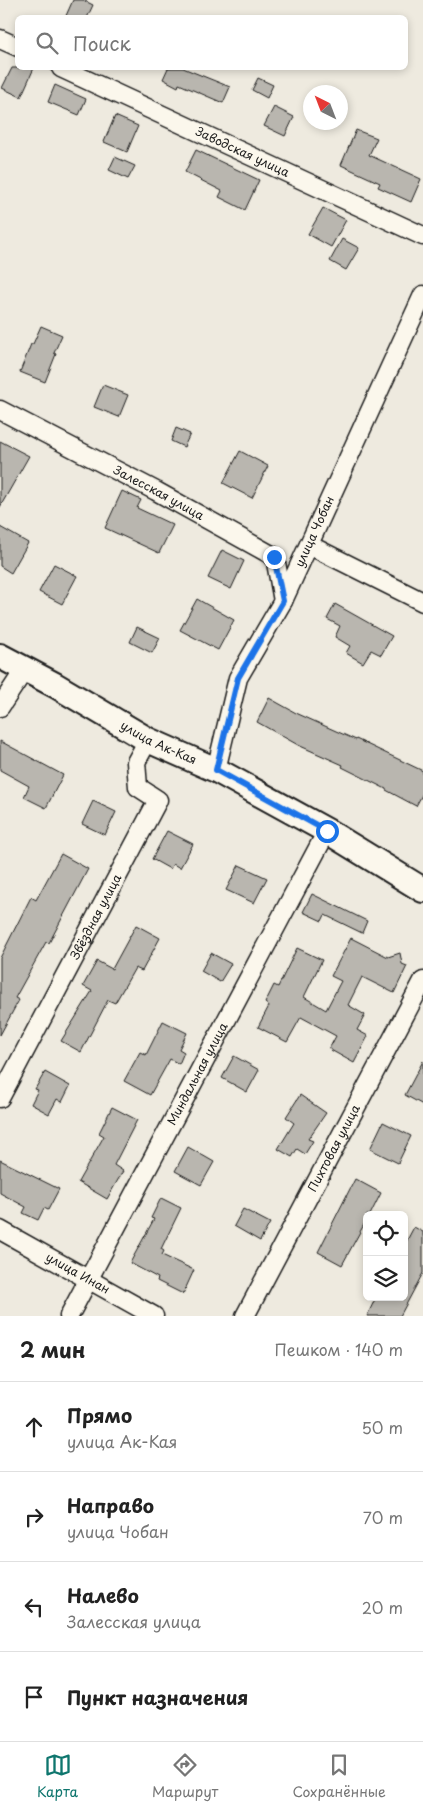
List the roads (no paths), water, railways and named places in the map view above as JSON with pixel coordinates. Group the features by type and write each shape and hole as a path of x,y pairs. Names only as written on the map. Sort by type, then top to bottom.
{"main road":[{"name":"улица Ак-Кая","path":"0,656 55,685 148,740 216,770 327,831 423,890"}],"street":[{"path":"0,39 15,46"},
{"name":"Заводская улица","path":"65,70 423,236"},
{"name":"улица Чобан","path":"216,770 238,678 283,601 423,295"},
{"name":"Залесская улица","path":"0,410 156,491 274,557 283,601"},
{"path":"309,545 423,602"},
{"path":"0,707 25,669"},
{"name":"Звёздная улица","path":"0,1098 158,800 138,787 136,762 148,740"},
{"name":"Миндальная улица","path":"69,1316 327,831"},
{"name":"Пихтовая улица","path":"245,1316 423,981"},
{"name":"улица Инан","path":"0,1230 154,1316"}]}
